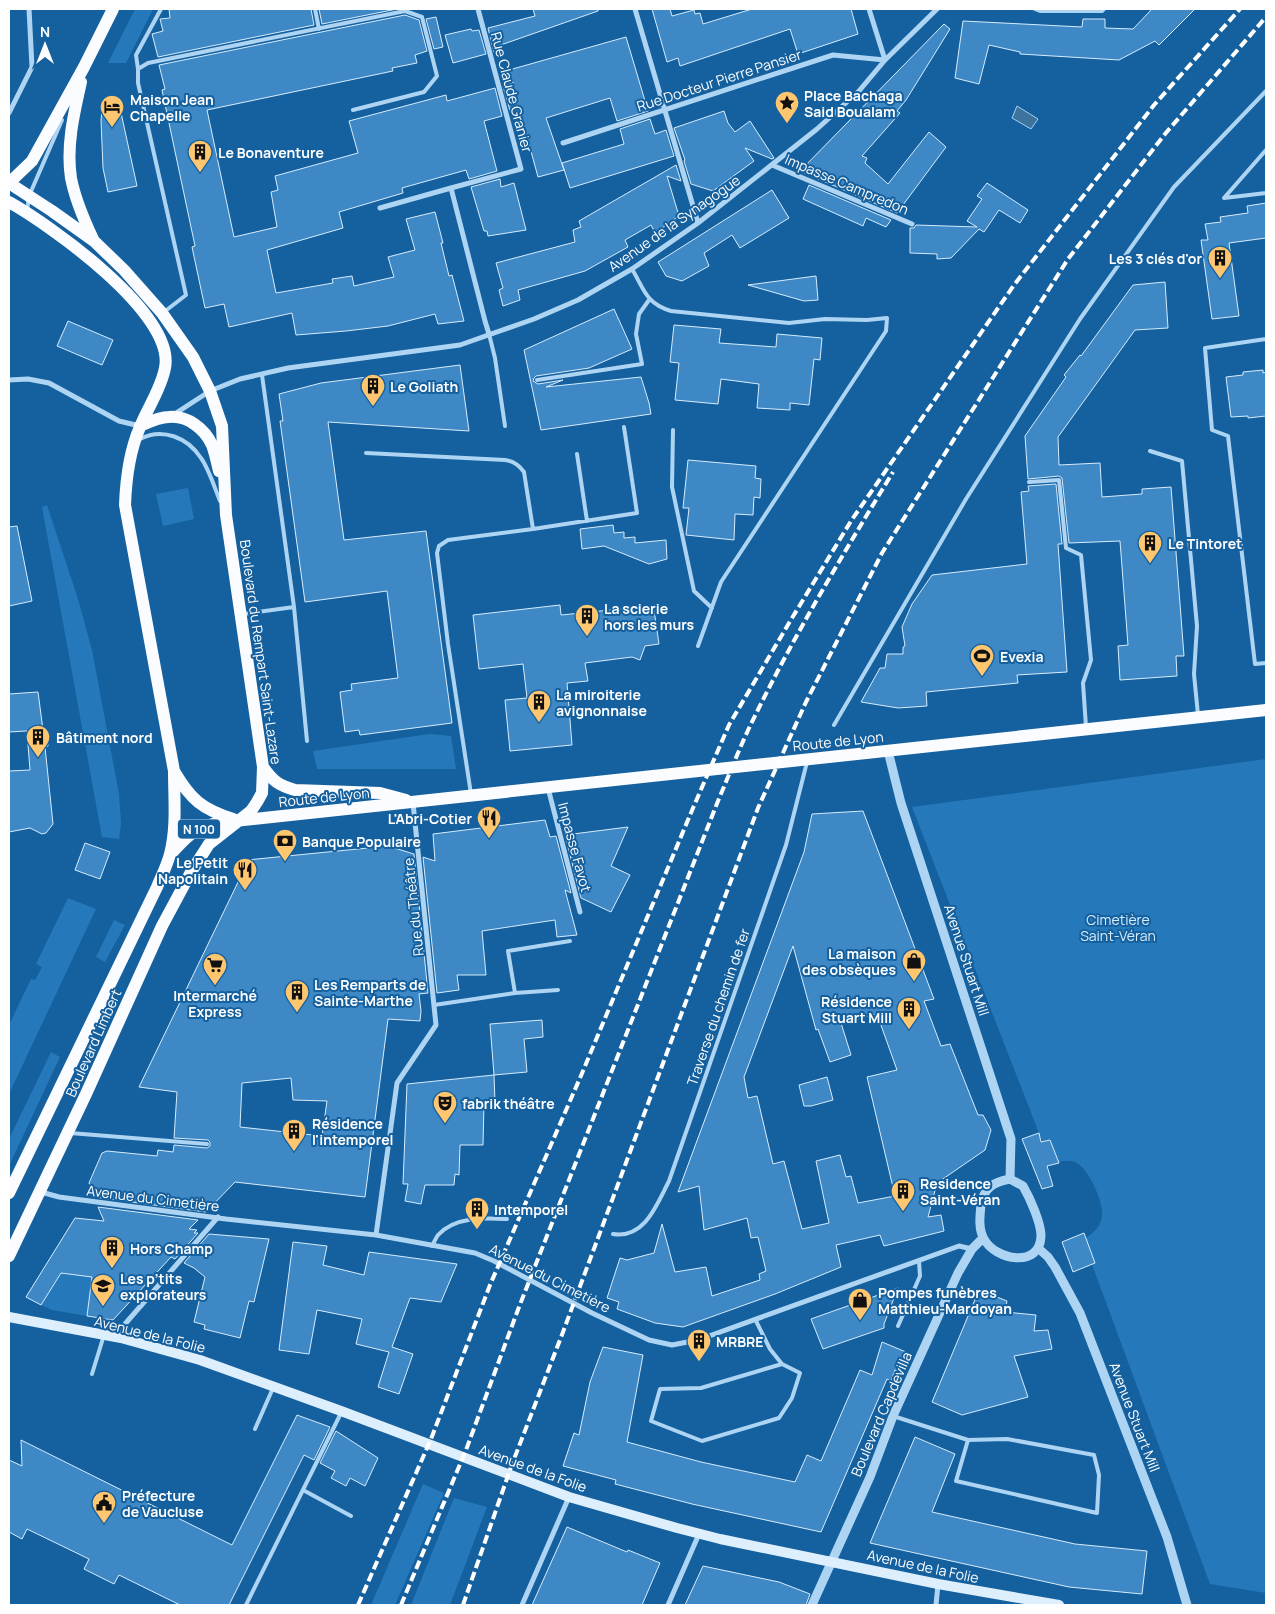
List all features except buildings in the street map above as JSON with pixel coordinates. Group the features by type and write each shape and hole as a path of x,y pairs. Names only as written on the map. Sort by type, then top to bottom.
{"main road":[{"path":"94,241 9,183 32,161 84,67 113,9"},
{"path":"84,67 73,116 70,156 71,177 76,196 94,241"},
{"path":"9,202 27,212 83,253 121,287 150,320 159,336 165,357 165,366 159,385 134,443 126,480 126,505 174,771 174,820 170,855"},
{"name":"Boulevard du Rempart Saint-Lazare","path":"94,241 124,270 162,314 193,356 210,392 222,426 226,515 264,767 262,793 251,811 238,821"},
{"path":"140,426 170,416"},
{"name":"Boulevard du Rempart Saint-Lazare","path":"170,416 191,421 205,434 212,444 225,493"},
{"name":"Route de Lyon","path":"170,855 186,838 200,828 216,823 1266,710"},
{"name":"Route de Lyon","path":"264,767 271,778 282,786 295,790 380,793 413,802"},
{"path":"174,771 196,802 217,814 238,821"},
{"name":"Boulevard Limbert","path":"9,1256 68,1133 162,926 191,872 209,844 238,821"},
{"name":"Boulevard Limbert","path":"9,1193 157,888 170,855"},
{"name":"Avenue de la Folie","path":"9,1317 121,1338 200,1360 342,1411 568,1497 699,1534 938,1584 1059,1605"}],"street":[{"path":"9,113 32,67 29,9"},
{"name":"Rue Claude Granier","path":"380,208 521,169 478,9"},
{"path":"635,9 698,223"},
{"path":"869,9 886,60"},
{"name":"Avenue de la Synagogue","path":"170,416 210,392 240,379 288,368 460,345 534,319 578,300 632,269 698,223 818,129 859,91 886,60 937,9"},
{"name":"Rue Docteur Pierre Pansier","path":"563,143 833,55 886,60"},
{"name":"Impasse Campredon","path":"772,165 912,224"},
{"path":"451,188 489,334"},
{"path":"9,380 28,379 49,383 118,421 140,426"},
{"name":"Avenue Stuart Mill","path":"888,751 901,803 1011,1139 1010,1179"},
{"name":"Impasse Favot","path":"548,788 580,912"},
{"name":"Rue du Théâtre","path":"376,1235 397,1084 436,1025 413,802"},
{"path":"1010,1179 1023,1186 1041,1230 1038,1248 1029,1256 1015,1258 999,1253 990,1247 983,1238 980,1226 982,1201 985,1194 991,1185 1010,1179"},
{"name":"Avenue du Cimetière","path":"40,1192 59,1197 218,1218 376,1235 475,1254 494,1261 601,1318 649,1340 672,1345 698,1340 959,1246 972,1249"},
{"path":"121,1338 126,1324 218,1218"},
{"name":"Boulevard Capdevilla","path":"812,1605 870,1477 893,1416 958,1273 972,1249 983,1238"},
{"name":"Avenue Stuart Mill","path":"1038,1248 1055,1267 1080,1313 1167,1537 1187,1605"},
{"path":"522,1605 568,1497"},
{"path":"668,1605 699,1534"},
{"path":"936,1605 938,1584"}],"lane":[{"path":"161,9 136,55 138,82 186,295 162,314"},
{"path":"315,9 319,29"},
{"path":"1035,9 1049,11 1104,9"},
{"path":"138,69 148,63 405,11 422,17 437,76 424,92 353,110"},
{"path":"27,212 29,196 84,67"},
{"path":"834,725 966,500 1080,319 1174,187 1266,91"},
{"path":"1266,150 1224,198 1266,192"},
{"path":"632,269 649,300 671,311 789,323 825,319 867,320 887,318 886,330 721,582 698,646"},
{"path":"537,380 642,364 636,334 639,314 649,300"},
{"path":"489,334 495,358 505,426"},
{"path":"1266,339 1205,348 1212,430 1228,436 1255,664 1266,663"},
{"path":"262,375 294,607 307,741"},
{"path":"472,796 448,644 437,553 439,546 448,540 637,513 624,428"},
{"path":"672,430 672,487 694,591 712,608"},
{"name":"Boulevard du Rempart Saint-Lazare","path":"134,443 143,437 158,434 170,434 184,440 202,458 226,515"},
{"path":"1150,451 1182,461 1197,626 1194,674 1198,717"},
{"path":"366,453 513,461 524,472 533,529"},
{"path":"577,454 587,521"},
{"path":"1029,482 1059,480 1066,548 1081,555 1091,660 1083,683 1086,729"},
{"path":"241,614 294,607"},
{"name":"Traverse du chemin de fer","path":"613,1234 621,1235 634,1232 641,1226 652,1214 669,1181 786,845 808,759"},
{"path":"515,993 508,950 570,941"},
{"path":"434,1005 515,993 558,990"},
{"path":"68,1133 207,1144"},
{"path":"432,1246 438,1234 453,1224 477,1218 507,1219"},
{"path":"898,1326 920,1276 919,1261"},
{"path":"756,1319 770,1349 782,1364 800,1373 792,1398 779,1418 702,1441 651,1421 660,1389 701,1388 782,1364"},
{"path":"92,1374 104,1335"},
{"path":"255,1430 274,1386"},
{"path":"246,1605 342,1411"},
{"path":"893,1416 968,1440 1007,1439 1094,1455 1099,1475 1096,1513 956,1481 968,1440"},
{"path":"303,1490 351,1516"}],"green space":[{"path":"135,9 153,9 126,63 108,63"},
{"path":"188,488 194,519 163,526 156,494"},
{"path":"47,505 78,599 92,650 119,794 121,823 119,839 102,837 42,507"},
{"path":"429,734 451,736 456,769 317,769 313,751"},
{"name":"Cimetière Saint-Véran","path":"1266,759 1266,1593 1210,1584 1083,1240 1096,1230 1100,1224 1102,1210 1098,1194 1090,1178 1080,1165 1069,1161 1051,1164 912,807"},
{"path":"68,898 96,909 9,1094 9,1025 31,979 35,980 42,967 36,964"},
{"path":"114,920 125,925 105,962 96,957"},
{"path":"51,1052 60,1057 9,1166 9,1139"},
{"path":"61,1273 92,1277 87,1316 52,1310 41,1305"},
{"path":"423,1484 444,1493 395,1605 371,1605"},
{"path":"454,1498 487,1507 450,1605 411,1605"}],"shaded area":[{"path":"1017,106 1038,119 1031,129 1012,118"}],"railway":[{"path":"358,1605 431,1439 490,1285 580,1078 729,725 851,521 1014,285 1154,105 1240,9"},
{"path":"463,1605 511,1467 758,808 806,702 882,553 1068,259 1165,134 1266,17"},
{"path":"401,1605 466,1450 519,1307 742,743 801,628 893,472"}],"place":[{"name":"Place Bachaga Said Boualam","path":"787,124"},
{"name":"Maison Jean Chapelle","path":"112,128"},
{"name":"Le Bonaventure","path":"200,173"},
{"name":"Les 3 clés d'or","path":"1220,279"},
{"name":"Le Goliath","path":"373,407"},
{"name":"Le Tintoret","path":"1150,564"},
{"name":"La scierie hors les murs","path":"587,637"},
{"name":"Evexia","path":"982,677"},
{"name":"La miroiterie avignonnaise","path":"539,723"},
{"name":"Bâtiment nord","path":"38,758"},
{"name":"L'Abri-Cotier","path":"489,839"},
{"name":"Banque Populaire","path":"285,862"},
{"name":"Le Petit Napolitain","path":"245,891"},
{"name":"La maison des obsèques","path":"914,982"},
{"name":"Intermarché Express","path":"215,986"},
{"name":"Les Remparts de Sainte-Marthe","path":"297,1013"},
{"name":"Résidence Stuart Mill","path":"909,1030"},
{"name":"fabrik théâtre","path":"445,1124"},
{"name":"Résidence l'intemporel","path":"294,1152"},
{"name":"Residence Saint-Véran","path":"903,1212"},
{"name":"Intemporel","path":"477,1230"},
{"name":"Hors Champ","path":"112,1269"},
{"name":"Les p’tits explorateurs","path":"103,1307"},
{"name":"Pompes funèbres Matthieu-Mardoyan","path":"860,1321"},
{"name":"MRBRE","path":"699,1362"},
{"name":"Préfecture de Vaucluse","path":"104,1524"}]}
